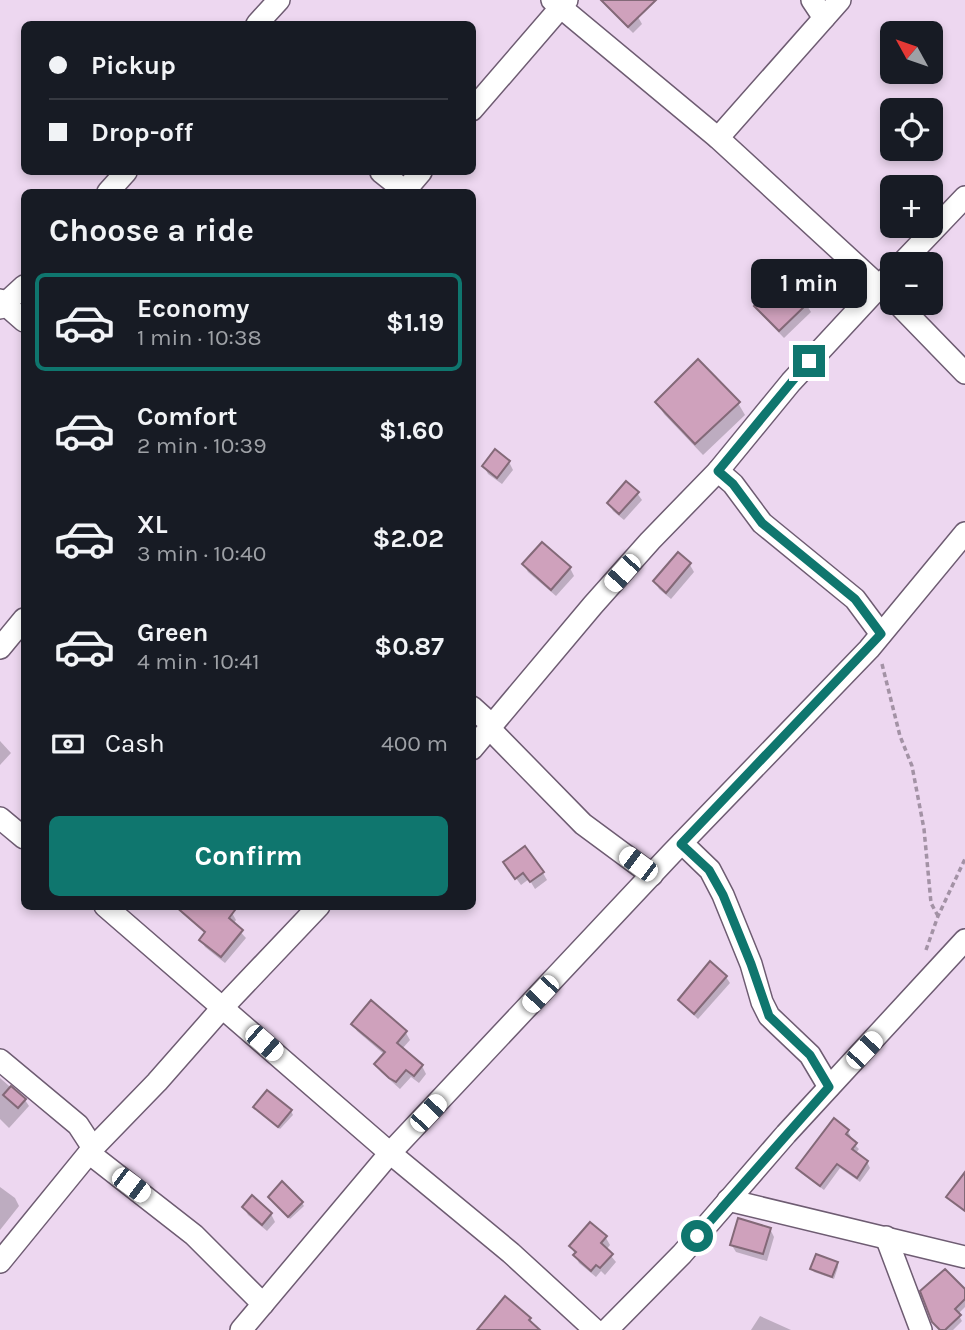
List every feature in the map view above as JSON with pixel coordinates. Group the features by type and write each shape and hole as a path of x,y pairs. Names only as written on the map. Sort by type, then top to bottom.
{"street":[{"path":"260,21 279,0"},
{"path":"812,0 824,18"},
{"path":"719,138 840,0"},
{"path":"476,105 560,2 880,278"},
{"path":"111,189 123,175"},
{"path":"384,175 401,189"},
{"path":"407,189 418,175"},
{"path":"912,252 965,197"},
{"path":"21,288 2,304 21,319"},
{"path":"476,744 650,541 718,471 791,382 880,293"},
{"path":"909,315 965,373"},
{"path":"718,471 733,484 762,523 855,599 877,639"},
{"path":"241,1330 390,1153 877,639 965,533"},
{"path":"0,648 21,623"},
{"path":"476,711 583,824 652,874"},
{"path":"0,818 21,836"},
{"path":"681,844 709,870 723,895 769,1016 810,1055 829,1087"},
{"path":"110,910 511,1254 595,1330"},
{"path":"0,1262 91,1151 315,910"},
{"path":"607,1330 682,1254 829,1087 965,940"},
{"path":"0,1060 78,1125 91,1151 194,1235 263,1304"},
{"path":"728,1200 965,1257"},
{"path":"886,1237 921,1330"}],"path":[{"path":"877,639 900,736 912,766 924,829 931,902 938,916"},
{"path":"924,959 938,916 965,859"}],"building":[{"path":"601,0 656,0 628,27"},
{"path":"782,278 808,303 779,331 754,306"},
{"path":"698,359 740,402 695,444 655,402"},
{"path":"495,449 510,461 497,478 482,466"},
{"path":"626,481 639,492 619,514 607,503"},
{"path":"542,542 571,567 551,590 522,564"},
{"path":"678,552 691,563 666,593 653,581"},
{"path":"525,846 544,872 530,882 523,873 515,879 503,862"},
{"path":"180,910 235,910 229,918 243,930 221,957 199,940 205,932"},
{"path":"710,961 727,976 694,1014 678,1000"},
{"path":"371,1000 407,1031 397,1043 423,1065 414,1076 406,1070 396,1082 389,1078 374,1064 385,1052 351,1024"},
{"path":"11,1086 26,1099 18,1108 3,1095"},
{"path":"267,1090 292,1110 278,1127 253,1107"},
{"path":"834,1118 849,1130 846,1134 857,1143 852,1149 868,1161 857,1178 837,1164 820,1186 796,1168"},
{"path":"965,1172 965,1211 946,1197"},
{"path":"282,1181 303,1202 288,1217 268,1197"},
{"path":"252,1195 272,1213 262,1225 242,1207"},
{"path":"738,1218 771,1228 763,1254 730,1245"},
{"path":"590,1222 607,1236 601,1243 613,1254 600,1268 596,1265 591,1271 573,1255 576,1252 569,1246"},
{"path":"816,1254 838,1262 832,1277 810,1269"},
{"path":"945,1269 965,1289 965,1299 955,1309 961,1315 945,1330 940,1330 932,1322 920,1291"},
{"path":"505,1296 531,1318 529,1320 540,1330 477,1330"}],"route":[{"path":"697,1236 829,1087 810,1055 769,1016 723,895 709,870 681,844 881,634 855,599 762,523 733,484 718,471 809,361"}]}
